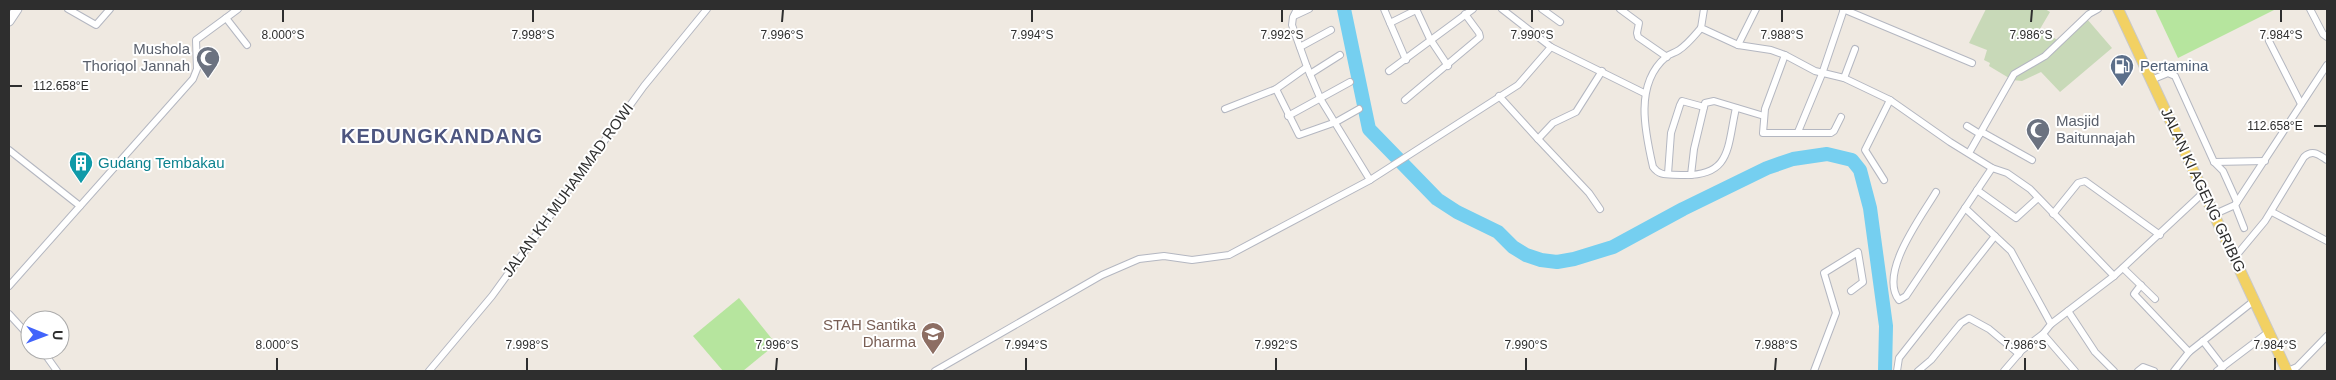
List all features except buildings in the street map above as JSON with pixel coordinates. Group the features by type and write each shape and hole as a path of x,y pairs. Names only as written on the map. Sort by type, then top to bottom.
{"main road":[{"name":"JALAN KI AGENG GRIBIG","path":"2118,9 2288,371"}],"street":[{"path":"9,21 17,9"},
{"path":"68,9 96,25 110,9"},
{"path":"9,286 193,79 196,69 196,40 238,9"},
{"name":"JALAN KH MUHAMMAD ROWI","path":"429,371 492,296 638,94 707,9"},
{"path":"1297,9 1292,25 1321,100 1370,180"},
{"path":"1293,17 1308,9"},
{"path":"1384,9 1406,60"},
{"path":"1390,23 1416,9 1430,39 1448,66"},
{"path":"1389,71 1406,60 1430,39 1474,9"},
{"path":"1502,9 1551,48 1602,71 1644,93"},
{"path":"1542,9 1560,22"},
{"path":"1620,9 1639,23 1637,36 1666,56"},
{"path":"1704,9 1701,28 1681,49 1666,56 1656,69 1644,93 1649,150 1653,167 1657,173 1690,175 1706,173 1724,160 1736,108"},
{"path":"1738,45 1756,9"},
{"path":"1798,132 1822,74 1844,9 1972,63"},
{"path":"1969,153 2014,74 2045,56 2090,14 2098,9"},
{"path":"2310,9 2323,34 2327,37"},
{"path":"1405,100 1448,66 1480,36 1466,14"},
{"path":"226,18 247,45"},
{"path":"1701,28 1738,45 1770,50 1785,55 1822,74 1844,78 1890,100 1950,142 1992,168 2007,173 2038,198 2114,276"},
{"path":"1300,47 1331,30"},
{"path":"2269,40 2302,104"},
{"path":"935,371 1102,275 1139,260 1164,256 1192,260 1229,255 1370,180 1415,152 1518,85 1551,48"},
{"path":"1844,78 1855,49"},
{"path":"1310,74 1340,55"},
{"path":"1785,55 1768,98 1764,116 1763,130 1765,134 1831,133 1841,117"},
{"path":"2215,214 2236,204 2327,65"},
{"path":"1225,109 1276,89 1307,67"},
{"path":"1538,139 1553,123 1576,112 1602,71"},
{"path":"2151,80 2168,73 2175,76 2214,162 2223,171 2244,228"},
{"path":"1288,116 1321,100 1350,82"},
{"path":"1276,89 1299,135 1336,122 1359,110"},
{"path":"1499,96 1589,193 1600,209"},
{"path":"1884,180 1865,150 1890,100"},
{"path":"1668,174 1671,133 1682,101 1704,107"},
{"path":"1690,175 1705,103 1711,101 1764,116"},
{"path":"1967,126 2032,160"},
{"path":"9,150 80,206"},
{"path":"2235,257 2272,212 2308,154 2314,153 2327,160"},
{"path":"2214,162 2265,161"},
{"path":"1936,192 1896,262 1894,289 1899,300 1906,296 1992,168"},
{"path":"2053,214 2078,182 2085,181 2160,235"},
{"path":"1977,190 2016,218 2038,198"},
{"path":"2004,371 2051,324 2114,276 2204,192"},
{"path":"1965,208 2011,251 2051,324"},
{"path":"2272,212 2327,241"},
{"path":"1897,371 1898,358 1995,236"},
{"path":"1816,370 1836,313 1824,272 1858,252 1863,282 1851,291"},
{"path":"2123,268 2155,299"},
{"path":"2141,285 2134,294 2189,352"},
{"path":"2174,371 2189,352 2255,300"},
{"path":"2068,311 2096,352 2114,371"},
{"path":"9,314 20,326"},
{"path":"1918,371 1931,360 1961,323 1969,318 1990,329 2019,354"},
{"path":"2217,371 2270,331"},
{"path":"2043,334 2075,371"},
{"path":"2288,371 2297,367 2327,336"},
{"path":"2203,341 2223,366"},
{"path":"49,360 57,371"},
{"path":"2138,371 2143,367 2154,371"}],"green space":[{"path":"1986,9 2045,9 2050,12 2040,29 2059,41 2046,53 2009,78 1989,66 1990,63 1984,60 1987,50 1969,43"},
{"path":"2155,9 2276,9 2178,58"},
{"path":"2087,19 2112,48 2060,92 2041,72 2022,81 2012,80"},
{"path":"739,298 776,344 743,371 723,371 693,336"}],"waterway":[{"path":"1344,9 1369,129 1437,199 1457,212 1498,232 1513,247 1526,255 1541,260 1557,262 1574,259 1613,247 1683,209 1767,168 1793,159 1827,154 1852,160 1860,170 1870,208 1886,326 1885,371"}],"place":[{"name":"Mushola Thoriqol Jannah","path":"208,79"},
{"name":"Pertamina","path":"2122,87"},
{"name":"Masjid Baitunnajah","path":"2038,151"},
{"name":"Gudang Tembakau","path":"81,184"},
{"name":"STAH Santika Dharma","path":"933,355"}],"district":[{"name":"KEDUNGKANDANG","path":"442,136"}]}
